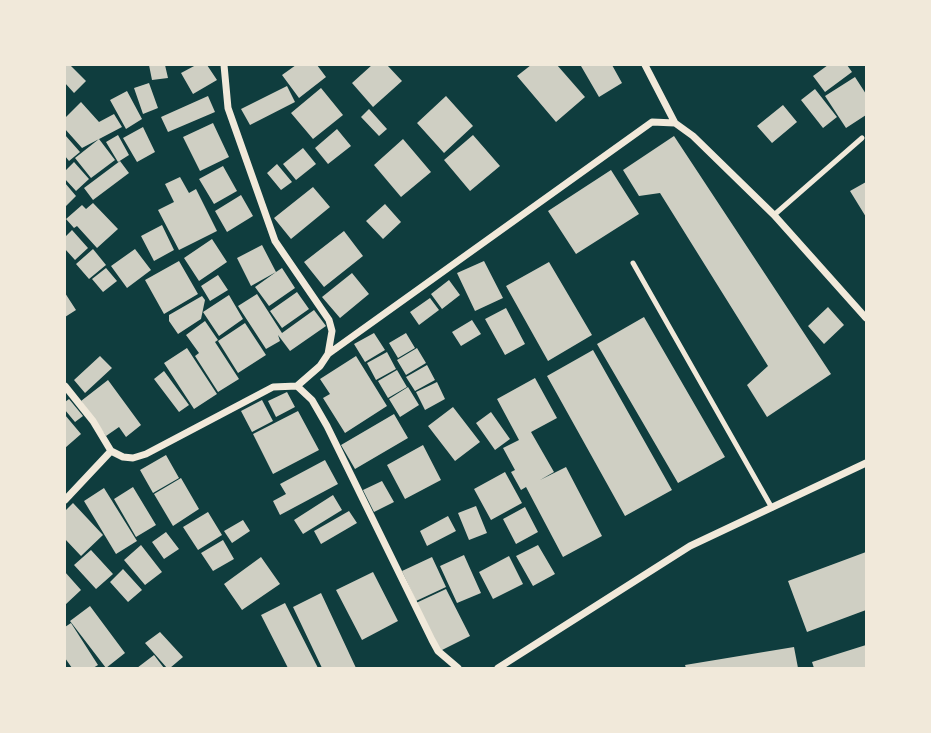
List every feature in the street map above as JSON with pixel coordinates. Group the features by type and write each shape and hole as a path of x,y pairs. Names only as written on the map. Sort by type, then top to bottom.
{"street":[{"path":"224,65 228,108 275,241 329,320 332,331 328,354"},
{"path":"645,65 675,123 693,136 774,215 866,318"},
{"path":"65,386 93,421 111,451 133,458 146,454 273,387 297,386 320,366 328,354 652,122 675,123"},
{"path":"297,386 312,400 327,426 438,651 458,668"},
{"path":"65,500 111,451"},
{"path":"498,668 690,546 866,463"}],"lane":[{"path":"774,215 862,138"},
{"path":"633,263 772,508"}],"building":[{"path":"65,65 70,65 86,81 74,93 65,83"},
{"path":"149,65 165,65 168,78 152,80"},
{"path":"196,65 207,65 217,80 193,94 181,73"},
{"path":"296,65 317,65 326,77 299,98 282,75"},
{"path":"372,65 387,65 402,81 373,107 352,83"},
{"path":"531,65 557,65 585,97 556,122 517,76"},
{"path":"612,65 622,83 599,97 581,66"},
{"path":"828,65 847,65 852,72 825,92 813,76"},
{"path":"855,77 866,94 866,115 846,128 825,96"},
{"path":"149,83 158,108 143,114 134,88"},
{"path":"287,86 295,102 250,125 241,109"},
{"path":"321,88 343,115 313,139 291,113"},
{"path":"815,89 837,117 823,128 801,100"},
{"path":"127,91 142,119 126,129 110,100"},
{"path":"208,96 215,112 168,132 161,117"},
{"path":"446,96 473,126 444,153 417,123"},
{"path":"81,102 99,122 114,114 122,127 82,148 65,129 65,118"},
{"path":"783,105 797,122 772,143 757,126"},
{"path":"369,109 387,129 379,136 361,117"},
{"path":"213,123 229,157 200,171 183,137"},
{"path":"143,127 155,152 137,162 123,138"},
{"path":"337,129 351,146 328,164 315,148"},
{"path":"65,135 80,152 69,161 65,156"},
{"path":"118,135 129,155 118,162 106,142"},
{"path":"473,135 500,166 470,191 444,160"},
{"path":"674,136 831,374 767,417 747,385 768,366 660,193 639,196 623,170"},
{"path":"99,139 115,160 91,178 75,158"},
{"path":"403,139 431,172 401,197 374,165"},
{"path":"303,148 316,164 296,180 283,164"},
{"path":"120,161 129,173 93,200 84,188"},
{"path":"74,162 89,179 76,191 65,179 65,171"},
{"path":"277,164 292,182 281,190 267,173"},
{"path":"223,166 237,191 214,204 199,179"},
{"path":"611,170 639,214 576,254 548,211"},
{"path":"180,177 189,193 196,189 217,231 179,250 158,210 174,202 165,184"},
{"path":"866,182 866,217 850,191"},
{"path":"65,183 76,196 65,207"},
{"path":"313,187 330,207 291,239 274,218"},
{"path":"241,195 253,216 227,232 215,211"},
{"path":"93,203 118,229 97,248 77,226 74,228 66,219 82,205 86,209"},
{"path":"385,204 401,222 383,239 366,221"},
{"path":"162,225 174,250 154,261 141,236"},
{"path":"72,230 88,248 75,260 65,249 65,237"},
{"path":"344,231 363,256 324,287 304,262"},
{"path":"212,239 227,262 199,281 184,258"},
{"path":"262,245 276,272 251,286 237,258"},
{"path":"93,249 106,265 89,279 76,264"},
{"path":"135,249 151,270 127,288 111,266"},
{"path":"179,261 198,294 164,314 145,280"},
{"path":"484,261 503,298 475,311 457,273"},
{"path":"549,262 592,335 548,361 506,286"},
{"path":"106,268 117,281 103,292 92,279"},
{"path":"282,268 295,288 269,306 255,287"},
{"path":"352,273 369,294 340,318 322,297"},
{"path":"218,275 228,290 210,301 201,286"},
{"path":"449,280 460,295 442,309 431,294"},
{"path":"297,292 309,309 282,328 270,311"},
{"path":"65,293 76,310 65,317"},
{"path":"257,294 282,333 314,310 326,326 290,351 278,335 280,341 266,349 238,306"},
{"path":"229,295 243,319 219,336 203,312"},
{"path":"202,296 205,300 201,319 178,334 169,321 169,315"},
{"path":"430,298 439,310 419,325 410,312"},
{"path":"828,307 844,325 824,344 808,326"},
{"path":"506,308 525,344 505,355 485,319"},
{"path":"644,317 725,457 678,483 597,344"},
{"path":"472,320 481,334 461,346 452,332"},
{"path":"205,321 239,379 218,392 195,356 199,353 186,335"},
{"path":"245,323 266,355 238,373 218,341"},
{"path":"374,333 385,350 365,362 354,344"},
{"path":"406,333 415,348 398,358 389,343"},
{"path":"187,348 217,394 194,409 164,363"},
{"path":"417,348 426,363 406,375 397,360"},
{"path":"593,350 672,490 625,516 547,376"},
{"path":"387,352 396,369 376,380 367,363"},
{"path":"100,356 112,368 85,393 74,380"},
{"path":"356,356 387,406 345,433 323,398 330,394 320,379"},
{"path":"427,365 435,380 415,391 406,377"},
{"path":"397,370 407,387 388,398 378,381"},
{"path":"164,371 189,405 179,412 154,379"},
{"path":"535,378 557,418 531,432 554,472 540,480 566,467 602,536 563,557 526,487 521,490 511,472 515,470 503,448 519,440 497,399"},
{"path":"108,380 141,425 126,437 119,427 106,436 81,401"},
{"path":"437,382 445,399 425,410 416,392"},
{"path":"408,387 419,405 400,417 389,399"},
{"path":"287,392 295,407 276,417 268,401"},
{"path":"69,399 83,416 75,422 65,410 65,402"},
{"path":"262,400 273,421 252,432 241,411"},
{"path":"453,407 480,442 455,461 428,426"},
{"path":"298,411 319,450 273,474 253,434"},
{"path":"491,412 510,439 495,450 476,423"},
{"path":"394,414 408,438 355,469 341,445"},
{"path":"65,415 81,434 65,448"},
{"path":"423,445 441,480 405,499 387,465"},
{"path":"166,455 179,478 153,493 140,470"},
{"path":"325,460 338,484 280,515 273,501 286,494 280,484"},
{"path":"505,472 522,503 491,520 474,489"},
{"path":"181,478 199,509 173,526 154,494"},
{"path":"382,481 394,502 374,512 363,490"},
{"path":"133,487 156,525 136,537 114,499"},
{"path":"104,488 137,541 116,554 84,501"},
{"path":"333,495 342,510 303,534 294,520"},
{"path":"73,503 103,535 81,556 65,539 65,511"},
{"path":"476,506 487,533 469,540 458,513"},
{"path":"525,507 538,532 516,544 503,519"},
{"path":"349,511 357,523 321,544 314,531"},
{"path":"208,512 222,535 198,550 183,527"},
{"path":"448,516 456,531 427,546 420,531"},
{"path":"243,520 250,531 232,543 224,531"},
{"path":"166,532 179,549 164,559 152,542"},
{"path":"223,540 234,559 213,571 201,553"},
{"path":"141,545 162,572 145,585 124,560"},
{"path":"538,545 555,574 533,586 516,556"},
{"path":"91,550 113,574 96,589 74,565"},
{"path":"866,552 866,610 807,632 788,581"},
{"path":"464,555 481,593 457,603 440,566"},
{"path":"509,556 523,584 493,599 479,572"},
{"path":"261,557 280,584 242,610 224,584"},
{"path":"432,557 446,587 416,601 402,571"},
{"path":"123,569 142,590 128,602 110,582"},
{"path":"65,572 81,590 65,605"},
{"path":"373,572 398,621 362,640 336,590"},
{"path":"446,589 470,636 440,651 416,603"},
{"path":"321,593 356,668 322,668 293,607"},
{"path":"285,603 318,668 288,668 261,615"},
{"path":"90,606 125,653 106,668 70,621"},
{"path":"71,623 98,665 93,668 72,668 65,658 65,627"},
{"path":"160,632 183,657 170,668 167,668 145,643"},
{"path":"866,645 866,668 814,668 812,662"},
{"path":"794,647 798,668 686,668 685,665"},
{"path":"154,655 164,668 137,668"}]}
